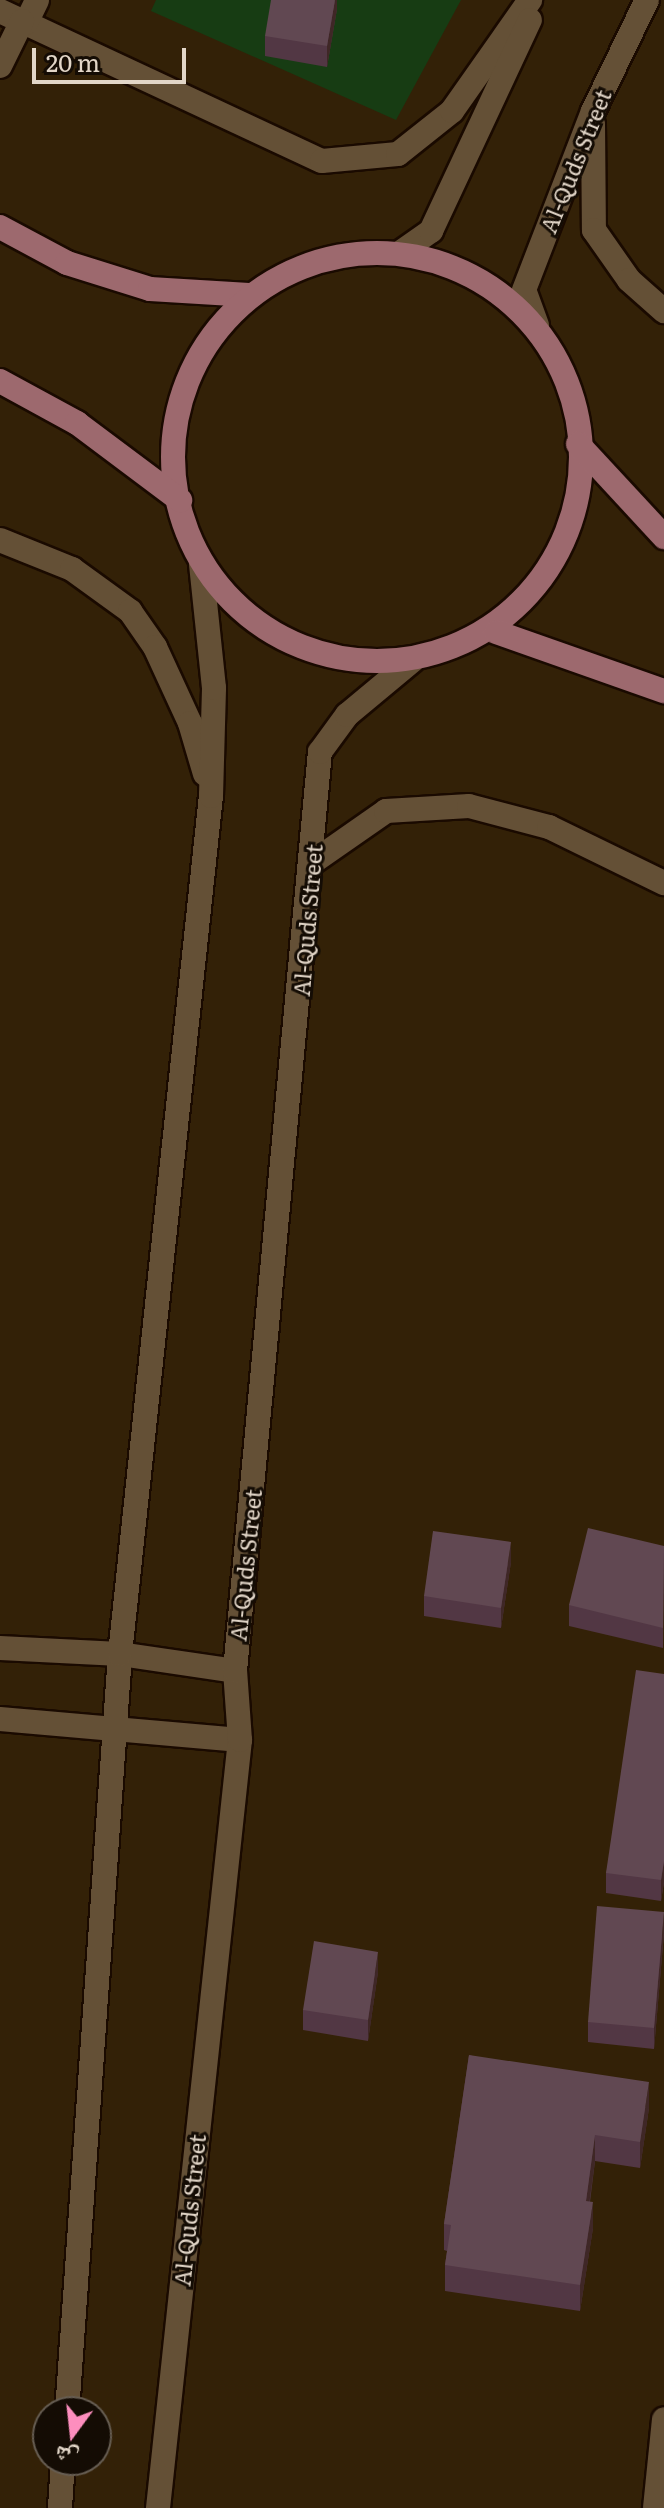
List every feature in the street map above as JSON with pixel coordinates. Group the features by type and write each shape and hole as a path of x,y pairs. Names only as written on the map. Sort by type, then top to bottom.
{"main road":[{"path":"0,227 67,263 150,289 249,295"},
{"path":"401,252 476,276 537,325 578,444 579,507 551,570 496,632 413,660 352,661 292,644 241,611 201,564 180,500 171,450 181,391 208,338 249,295 295,268 334,256 401,252"},
{"path":"0,381 77,423 180,500"},
{"path":"578,444 664,537"},
{"path":"496,632 664,691"}],"street":[{"path":"0,66 16,18 37,0"},
{"path":"16,18 322,161 398,154 452,111 530,0"},
{"path":"401,252 431,231 539,0"},
{"name":"Al-Quds Street","path":"537,325 524,290 593,111 647,0"},
{"path":"593,111 594,230 629,280 664,311"},
{"path":"0,540 72,569 130,611 155,647 190,723 211,796"},
{"path":"68,2396 118,1729 120,1654 211,796 214,688 201,564"},
{"name":"Al-Quds Street","path":"158,2508 240,1740 235,1671 313,862 320,752 347,715 413,660"},
{"path":"313,862 386,811 469,806 549,827 664,883"},
{"path":"0,1648 120,1654 235,1671"},
{"path":"0,1719 240,1740"},
{"path":"655,2508 664,2419"},
{"path":"60,2508 62,2476"}],"green space":[{"path":"156,0 461,0 396,120 151,11"}],"building":[{"path":"271,0 335,0 327,46 265,36"},
{"path":"588,1528 664,1546 663,1628 569,1605"},
{"path":"433,1531 511,1542 501,1608 424,1596"},
{"path":"636,1670 664,1674 664,1861 661,1880 606,1873"},
{"path":"597,1906 664,1912 654,2028 588,2022"},
{"path":"314,1941 378,1952 368,2020 303,2010"},
{"path":"469,2055 649,2082 640,2142 595,2135 586,2201 593,2202 580,2285 445,2265 451,2225 444,2224"}]}
